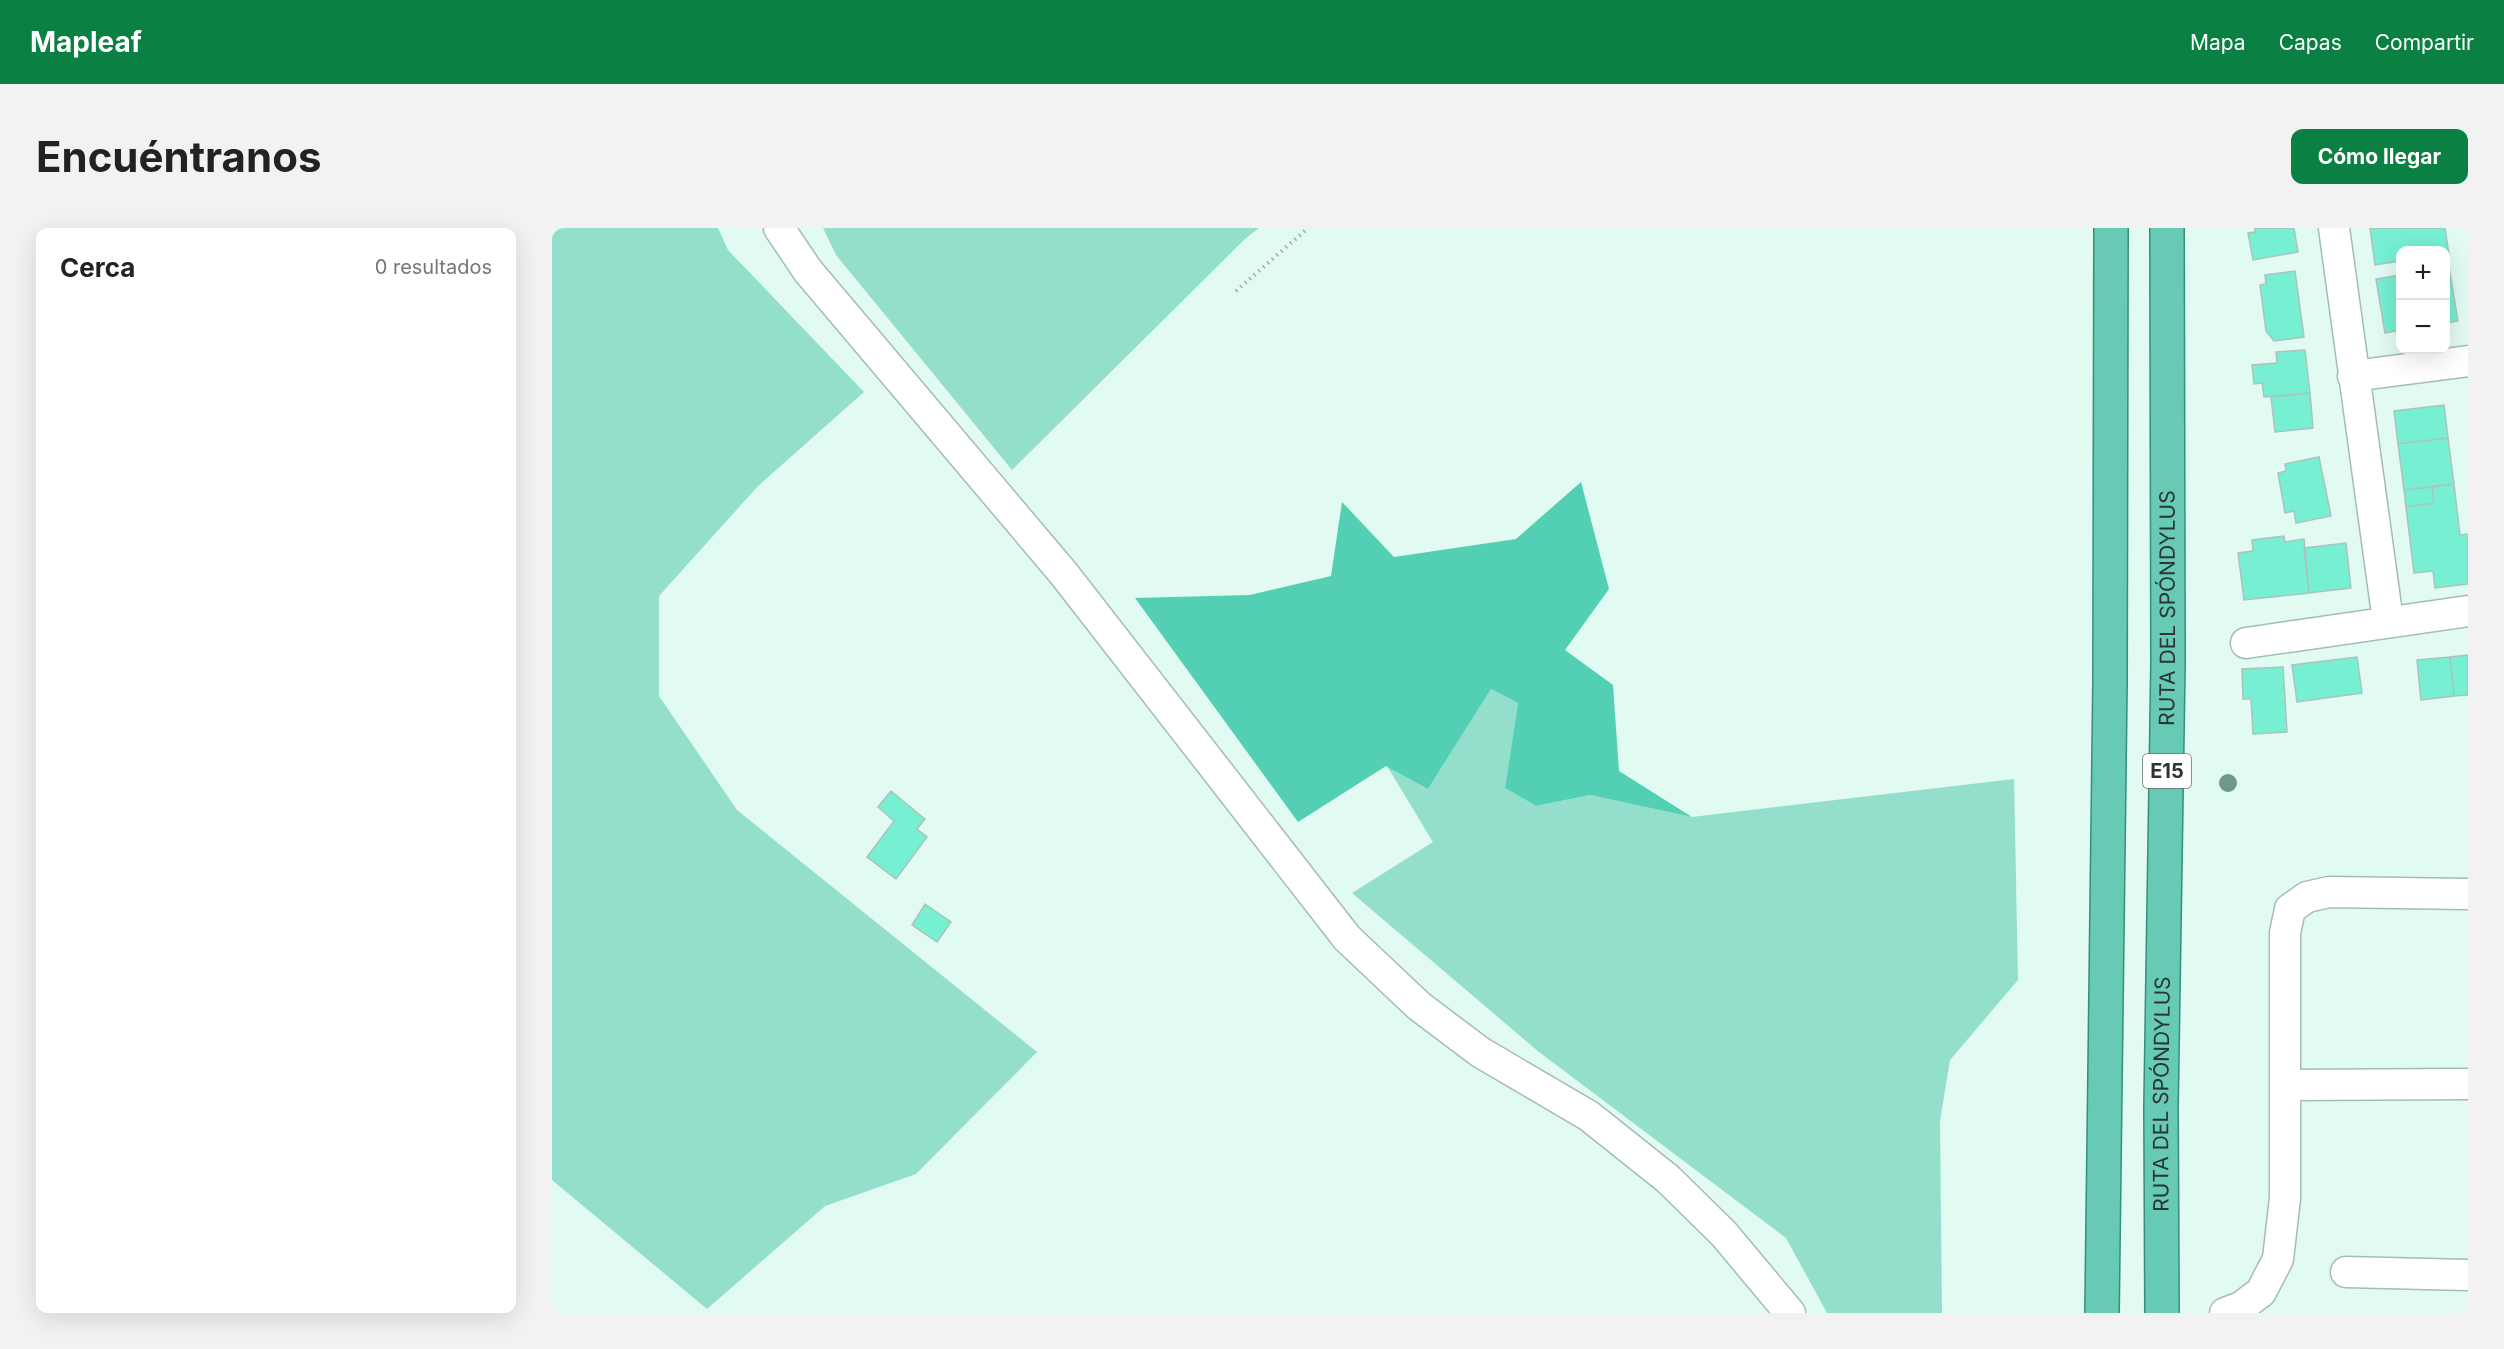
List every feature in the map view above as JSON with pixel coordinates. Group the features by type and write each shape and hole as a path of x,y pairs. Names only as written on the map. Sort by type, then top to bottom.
{"highway":[{"path":"2102,1313 2110,682 2111,228"},
{"name":"RUTA DEL SPÓNDYLUS","path":"2162,1313 2161,1107 2168,663 2167,228"}],"street":[{"path":"779,228 808,271 1064,574 1347,938 1419,1006 1472,1046 1589,1116 1668,1179 1724,1234 1790,1313"},
{"path":"2334,228 2388,621"},
{"path":"2353,376 2468,361"},
{"path":"2246,643 2468,611"},
{"path":"2225,1313 2241,1307 2261,1292 2278,1258 2285,1198 2286,933 2290,909 2307,897 2329,892 2468,894"},
{"path":"2285,1085 2468,1084"},
{"path":"2346,1272 2468,1275"}],"path":[{"path":"1236,291 1308,228"}],"green space":[{"path":"552,228 718,228 728,250 864,392 758,486 659,596 659,696 737,810 1037,1052 916,1174 825,1206 707,1309 552,1180"},
{"path":"823,228 1259,228 1246,238 1012,470 836,255"},
{"path":"1581,482 1609,589 1565,650 1613,685 1619,771 1692,817 1590,795 1536,806 1505,788 1518,703 1491,689 1428,789 1386,766 1298,822 1135,598 1250,595 1331,576 1342,502 1394,557 1516,539"},
{"path":"1491,689 1518,703 1505,788 1536,806 1590,795 1692,817 2014,779 2018,980 1950,1060 1940,1121 1942,1313 1827,1313 1786,1238 1539,1052 1352,893 1433,842 1387,766 1428,789"}],"building":[{"path":"2255,228 2294,228 2298,252 2253,260 2248,233 2255,232"},
{"path":"2370,228 2445,228 2448,246 2396,246 2396,262 2375,265"},
{"path":"2295,271 2304,337 2274,341 2266,331 2260,285 2266,284 2265,275"},
{"path":"2450,273 2458,321 2450,322"},
{"path":"2396,276 2396,331 2385,333 2376,279"},
{"path":"2305,350 2310,393 2264,397 2262,383 2254,384 2252,365 2277,363 2276,352"},
{"path":"2310,393 2313,428 2275,432 2271,397"},
{"path":"2444,405 2448,438 2398,444 2394,411"},
{"path":"2448,438 2454,484 2404,490 2398,444"},
{"path":"2319,457 2331,516 2296,523 2294,511 2285,513 2278,473 2286,471 2285,464"},
{"path":"2454,484 2460,535 2468,534 2468,584 2435,588 2433,571 2414,573 2406,507 2434,503 2432,487"},
{"path":"2432,487 2434,503 2406,507 2404,490"},
{"path":"2284,536 2285,542 2304,539 2309,593 2244,600 2238,553 2253,551 2252,540"},
{"path":"2346,543 2351,588 2309,593 2304,548"},
{"path":"2468,655 2468,695 2454,696 2450,657"},
{"path":"2357,657 2362,693 2297,702 2292,665"},
{"path":"2450,657 2454,696 2421,700 2417,660"},
{"path":"2283,667 2287,732 2253,734 2251,699 2243,699 2242,669"},
{"path":"891,791 925,819 917,829 927,837 896,879 867,857 894,821 878,807"},
{"path":"925,904 951,922 937,942 912,925"}]}
